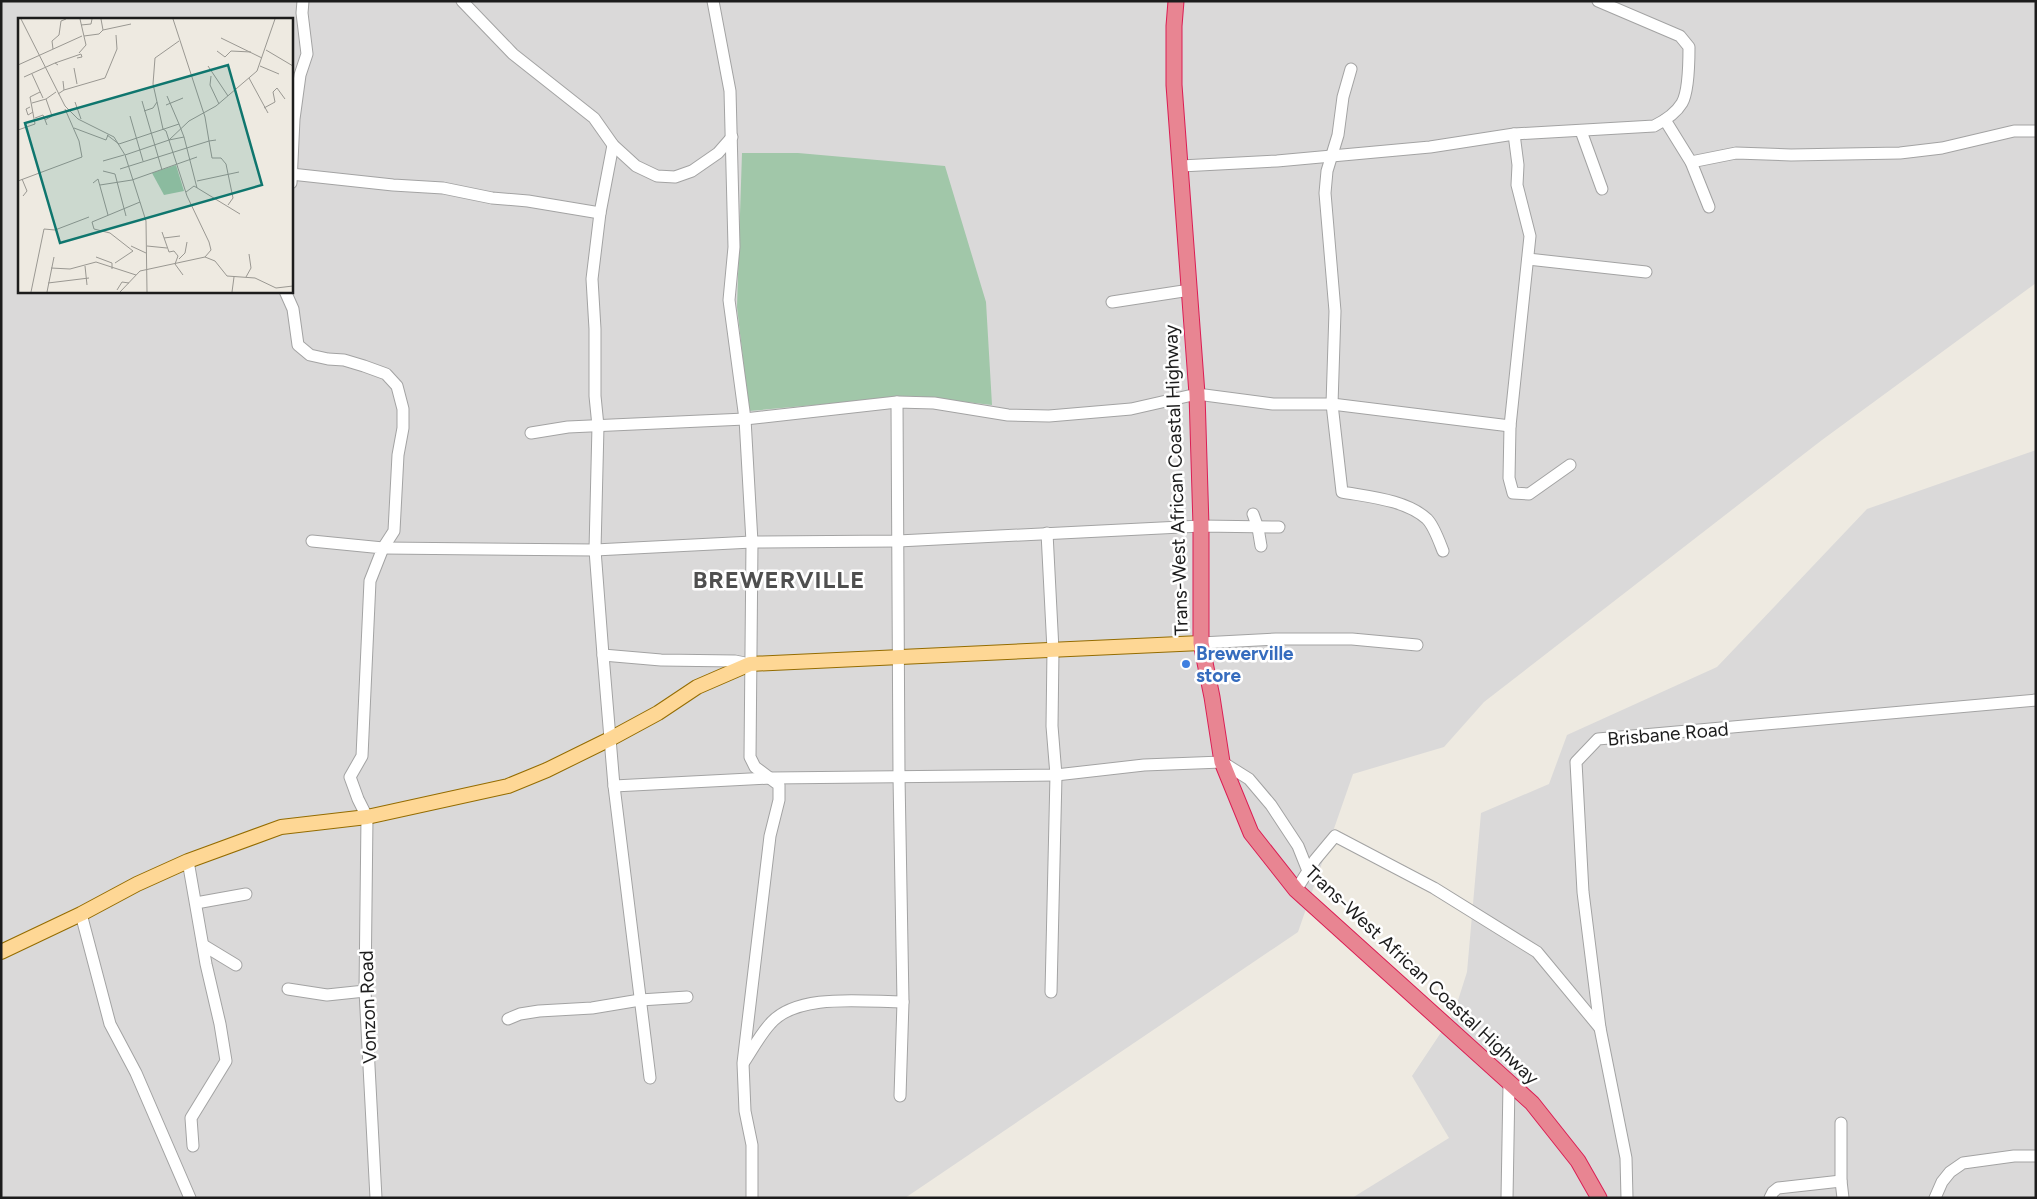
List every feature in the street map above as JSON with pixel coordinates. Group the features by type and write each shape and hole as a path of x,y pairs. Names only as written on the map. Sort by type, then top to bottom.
{"highway":[{"name":"Trans-West African Coastal Highway","path":"1176,1 1174,85 1197,394 1201,526 1201,643 1222,762 1251,833 1296,890 1532,1103 1578,1161 1599,1198"}],"main road":[{"path":"1,952 81,914 137,884 188,861 281,827 367,817 508,786 547,770 610,739 658,713 697,687 750,664 1201,643"}],"street":[{"path":"303,1 302,13 307,54 300,75 294,119 292,174 393,185 443,188 492,198 528,201 600,213"},
{"path":"462,1 513,54 594,118 613,145 636,166 657,176 675,177 692,171 718,153 732,138"},
{"path":"713,1 730,91 734,247 729,300 745,419 752,542 750,757 755,767 771,778 778,786 779,800 770,836 743,1064 745,1111 752,1145 752,1198"},
{"path":"1181,166 1430,147 1514,134 1654,126 1665,120 1682,103 1686,85 1689,47 1680,36 1598,1"},
{"path":"1351,69 1343,97 1338,135 1326,172 1325,193 1335,311 1332,404 1342,492 1397,504 1414,511 1428,520 1443,551"},
{"path":"1665,120 1691,162 1709,207"},
{"path":"1581,131 1602,189"},
{"path":"1691,162 1736,152 1791,155 1900,153 1942,148 2014,131 2036,131"},
{"path":"1514,134 1518,165 1517,185 1530,236 1510,426 1509,478 1513,493 1530,494 1570,465"},
{"path":"613,145 600,213 592,279 596,329 595,396 598,426 595,550 614,786 650,1078"},
{"path":"1528,260 1646,272"},
{"path":"1112,302 1190,290"},
{"path":"284,292 293,309 298,344 310,355 328,360 344,360 386,374 396,386 403,409 398,455 394,531 384,548 370,580 362,756 350,777 367,817"},
{"path":"531,433 568,427 745,419 898,402 934,403 1008,415 1049,416 1131,409 1197,394 1273,404 1332,404 1510,426"},
{"path":"898,402 899,777 904,1002 900,1096"},
{"path":"1253,514 1261,546"},
{"path":"312,542 384,548 595,550 752,542 898,541 1201,526 1278,527"},
{"path":"1047,533 1053,650 1052,726 1056,775 1051,992"},
{"path":"1201,643 1276,639 1352,639 1417,644"},
{"path":"603,655 625,658 735,661 750,664"},
{"name":"Brisbane Road","path":"1627,1198 1626,1158 1600,1028 1583,892 1576,762 1598,739 2036,700"},
{"path":"614,786 771,778 1056,775 1144,765 1222,762 1249,779 1271,805 1298,846 1308,871"},
{"name":"Vonzon Road","path":"367,817 365,991 376,1198"},
{"path":"1296,890 1315,860 1335,836 1434,888 1537,952 1600,1028"},
{"path":"188,861 226,1061 191,1118 193,1146"},
{"path":"196,902 246,894"},
{"path":"81,914 110,1024 136,1073 190,1198"},
{"path":"203,945 236,965"},
{"path":"288,989 326,995 365,991"},
{"path":"508,1019 520,1014 539,1011 592,1008 640,1000 687,997"},
{"path":"743,1064 771,1023 787,1011 810,1003 904,1002"},
{"path":"1507,1198 1510,1084"},
{"path":"1841,1123 1841,1182 1843,1198"},
{"path":"1935,1198 1942,1182 1950,1172 1963,1163 2014,1156 2036,1156"},
{"path":"1770,1198 1778,1188 1841,1182"}],"shaded area":[{"path":"1,1 2036,1 2036,283 1822,440 1484,702 1444,747 1353,774 1298,932 905,1198 1,1198"},
{"path":"2036,450 2036,1198 1352,1198 1449,1138 1412,1076 1454,1013 1467,972 1481,813 1549,784 1567,735 1717,667 1867,509"}],"green space":[{"path":"742,153 798,153 945,166 986,302 992,405 914,396 749,411 737,307"}],"place":[{"name":"Brewerville store","path":"1186,664"}],"district":[{"name":"BREWERVILLE","path":"779,579"}]}
